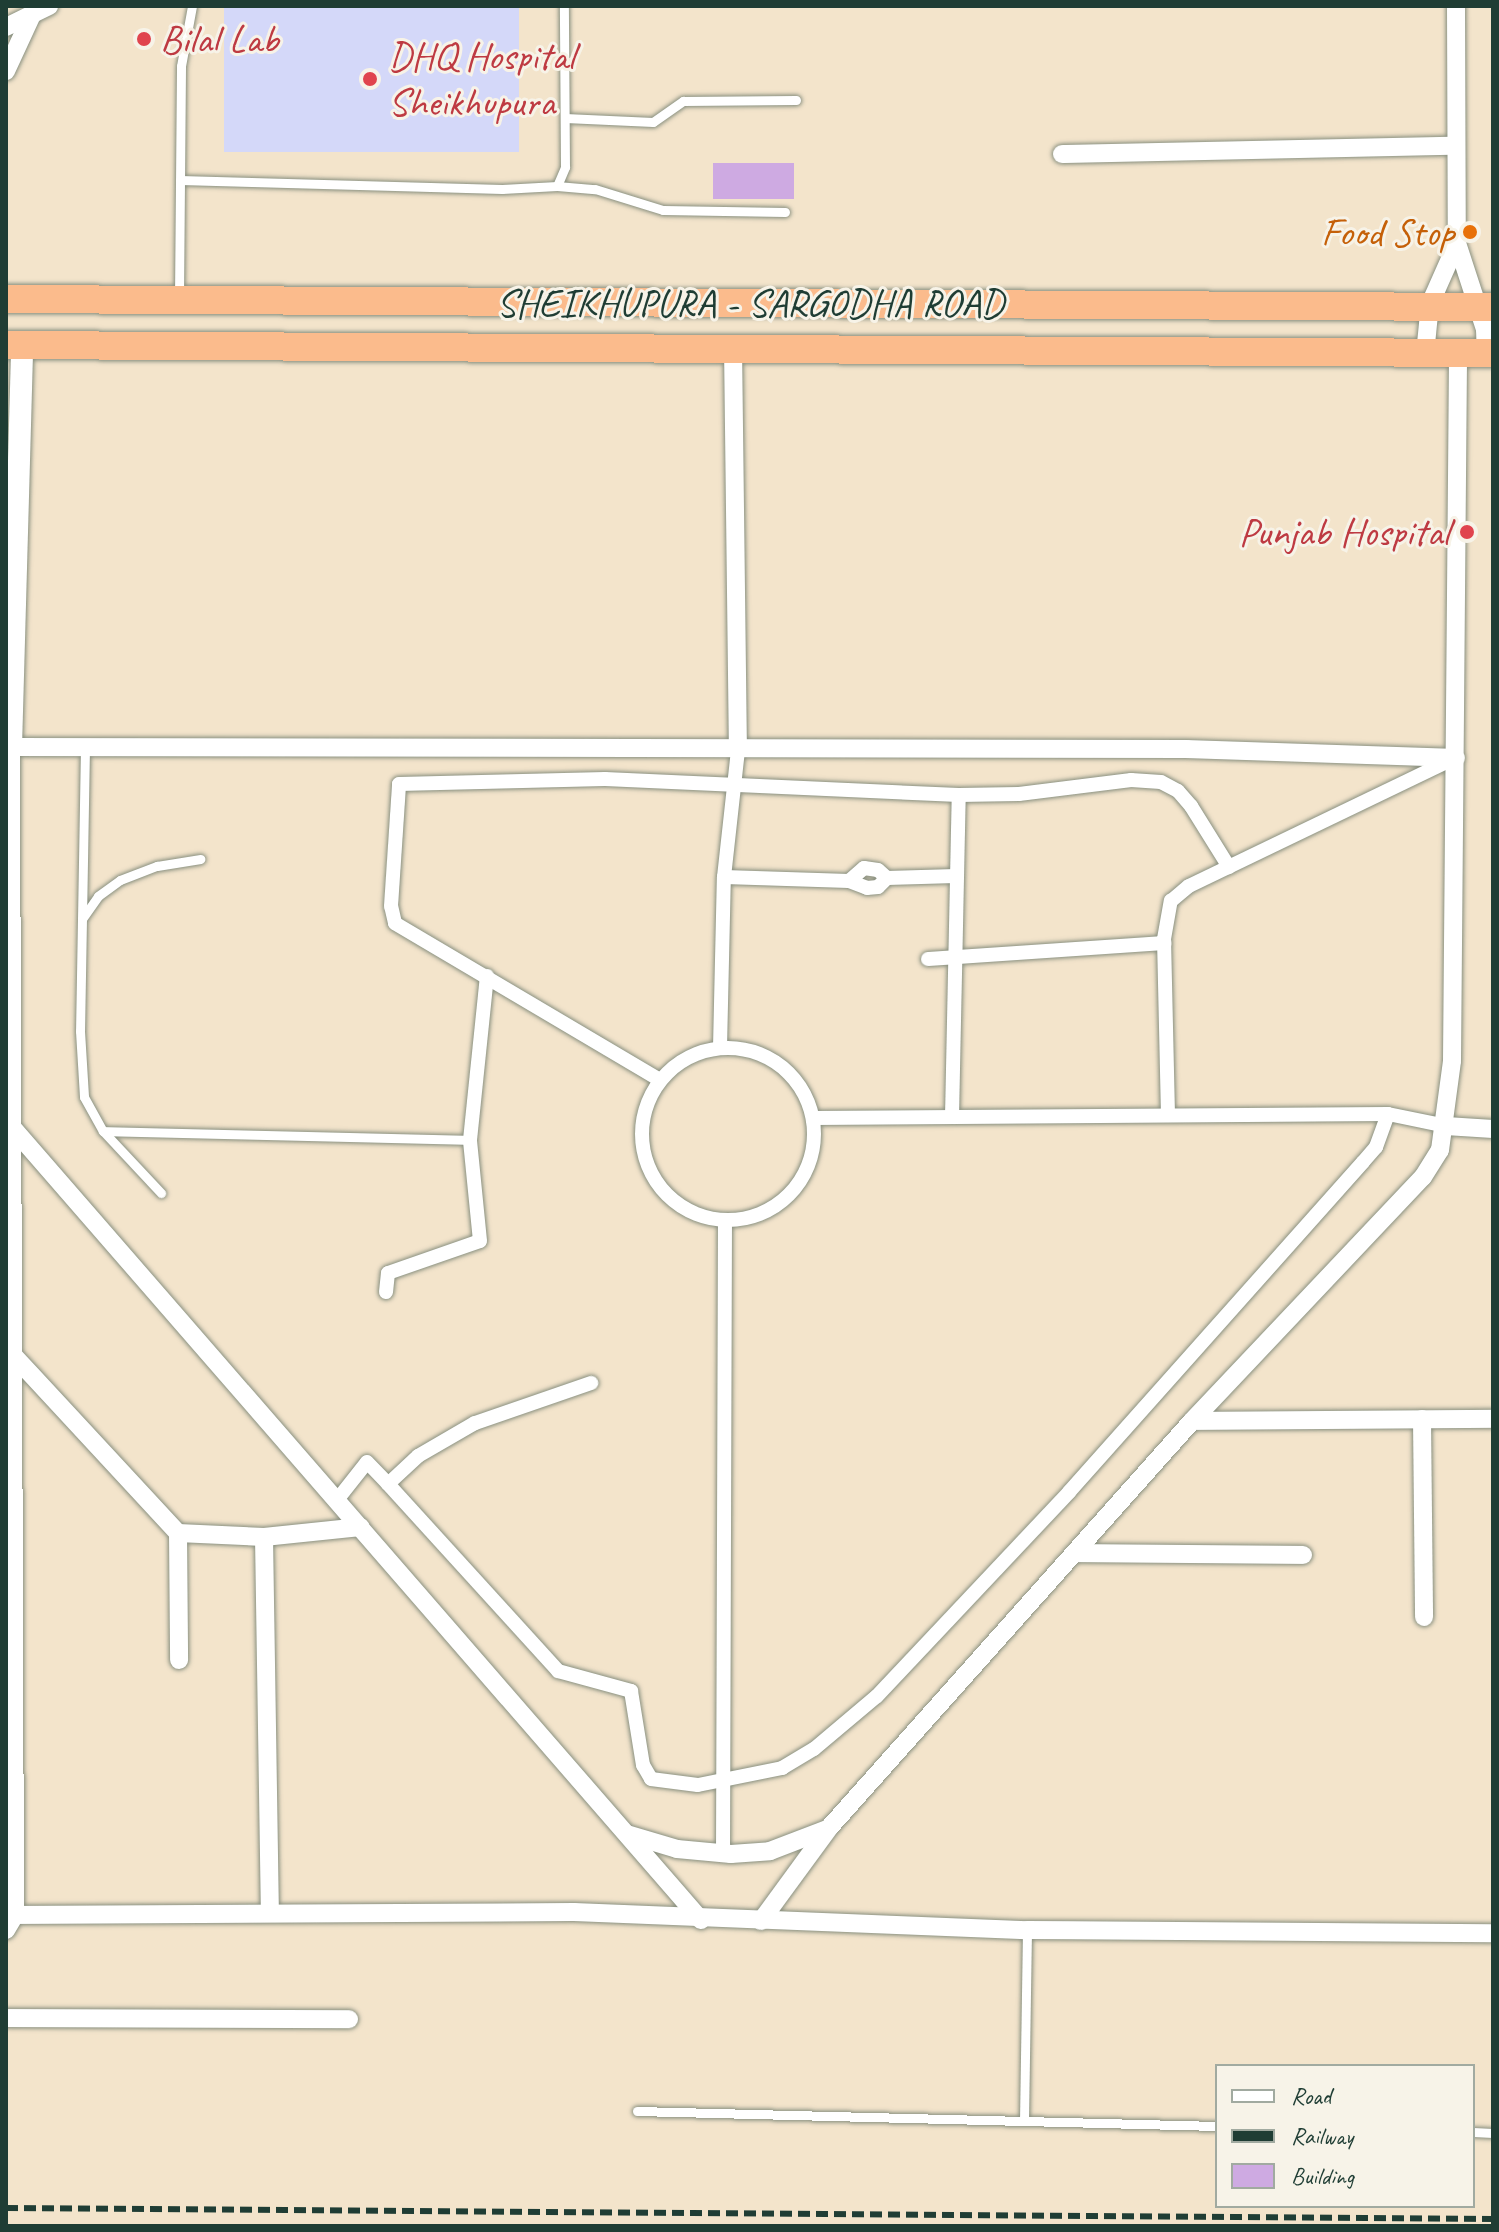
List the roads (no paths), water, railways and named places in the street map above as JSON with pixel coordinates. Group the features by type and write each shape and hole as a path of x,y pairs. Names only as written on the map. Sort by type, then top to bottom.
{"highway":[{"name":"SHEIKHUPURA - SARGODHA ROAD","path":"6,299 1485,306"},
{"path":"578,302 578,345"},
{"name":"SHEIKHUPURA - SARGODHA ROAD","path":"14,345 578,345 1479,353"}],"street":[{"path":"761,1921 829,1828 1192,1421 1423,1177 1440,1150 1446,1126 1452,1061 1456,758 1479,353 1485,306 1457,243 1454,146 1456,6"},
{"path":"6,27 39,8"},
{"path":"6,71 39,8"},
{"path":"1062,154 1454,146"},
{"path":"1425,354 1430,304 1457,243"},
{"path":"14,345 9,747 15,1357 9,1920 270,1913 574,1912 701,1920 1027,1930 1493,1933"},
{"path":"720,1048 724,877 731,788 738,750 733,346"},
{"path":"9,747 1187,749 1456,758"},
{"path":"1168,1115 1164,943 1171,901 1189,886 1456,758"},
{"path":"660,1080 399,926 391,916 399,784 605,779 731,788 959,795 1019,794 1131,780 1161,782 1178,791 1191,806 1229,867"},
{"path":"952,1117 959,795"},
{"path":"724,877 849,881 867,888 878,887 887,878 956,876"},
{"path":"928,959 1164,943"},
{"path":"386,1292 388,1273 480,1241 470,1140 487,976"},
{"path":"720,1048 759,1053 777,1063 804,1092 813,1118 813,1151 796,1187 765,1212 725,1221 686,1210 656,1184 647,1167 641,1127 645,1107 660,1080 681,1060 720,1048"},
{"path":"337,1500 367,1462 558,1671 631,1691 643,1765 651,1779 667,1785 723,1783 782,1768 814,1749 877,1696 1069,1492 1376,1147 1388,1114"},
{"path":"813,1118 1388,1114 1446,1126 1493,1129"},
{"path":"11,1126 701,1920"},
{"path":"723,1854 725,1221"},
{"path":"15,1357 178,1533 179,1660"},
{"path":"388,1484 418,1456 475,1423 591,1383"},
{"path":"1422,1419 1424,1617"},
{"path":"1192,1421 1493,1419"},
{"path":"178,1533 264,1537 360,1527"},
{"path":"264,1537 270,1913"},
{"path":"1075,1553 1303,1555"},
{"path":"624,1833 677,1849 723,1854 770,1851 829,1828"},
{"path":"6,2018 349,2019"}],"lane":[{"path":"179,301 181,66 192,6"},
{"path":"557,186 565,167 564,6"},
{"path":"565,118 653,122 683,101 796,100"},
{"path":"180,180 502,189 557,186 595,189 663,210 785,212"},
{"path":"85,747 81,1065 84,1097 103,1131 161,1193"},
{"path":"82,919 98,896 120,880 157,866 200,859"},
{"path":"103,1131 470,1140"},
{"path":"1024,2121 1027,1930"},
{"path":"637,2111 1215,2126"}],"railway":[{"path":"6,2208 1493,2219"}],"place":[{"name":"Bilal Lab","path":"144,39"},
{"name":"DHQ Hospital Sheikhupura","path":"370,79"},
{"name":"Food Stop","path":"1470,232"},
{"name":"Punjab Hospital","path":"1467,532"}]}
